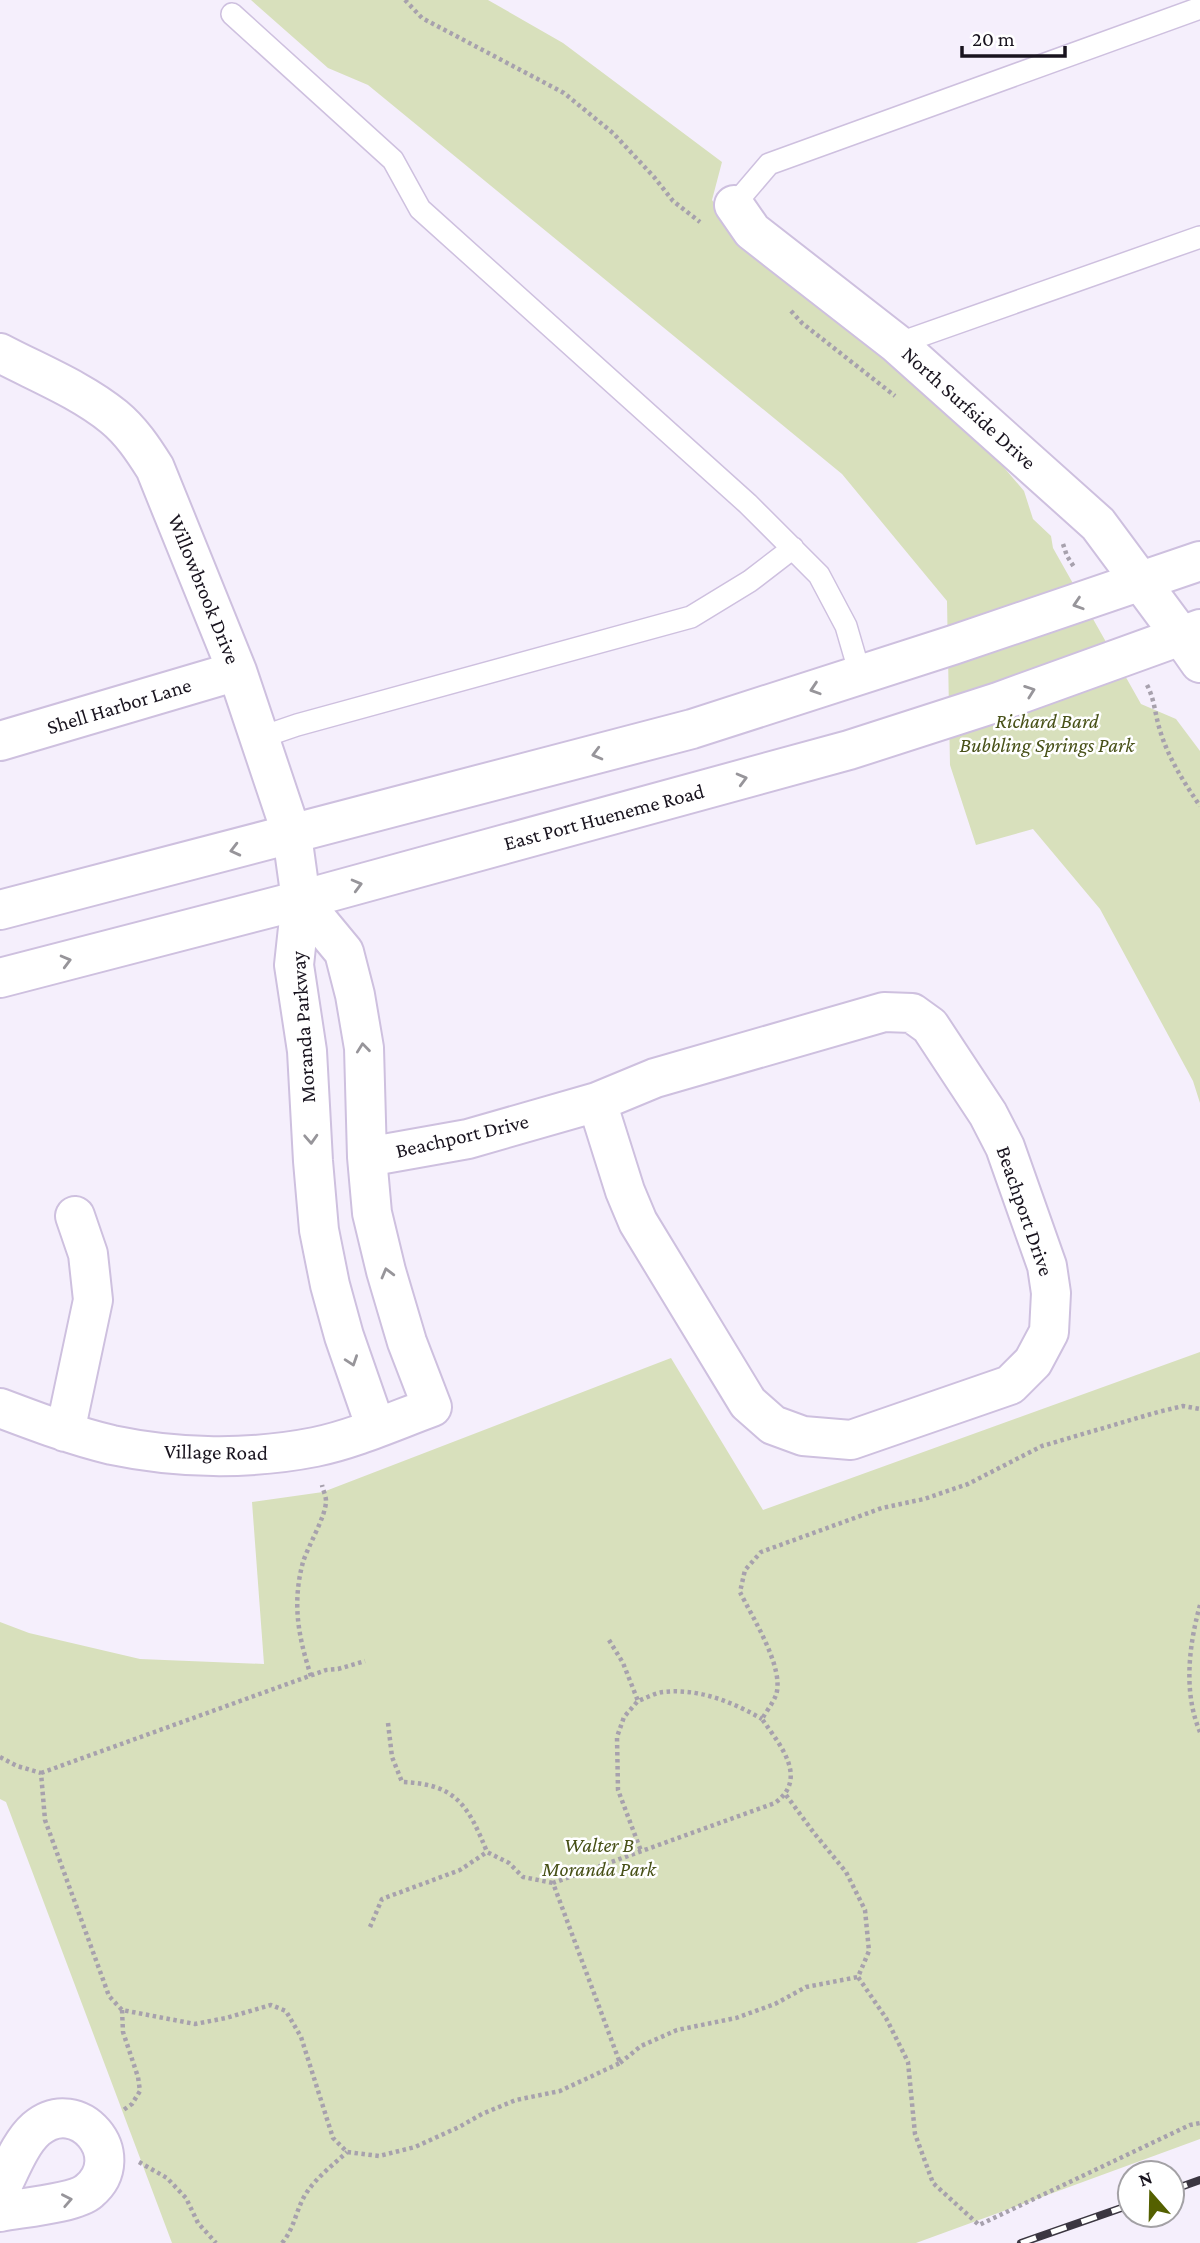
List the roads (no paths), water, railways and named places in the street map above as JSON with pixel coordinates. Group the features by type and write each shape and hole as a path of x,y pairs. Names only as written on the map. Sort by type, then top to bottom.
{"street":[{"name":"North Surfside Drive","path":"734,205 752,230 897,344 1098,524 1194,643"},
{"name":"Willowbrook Drive","path":"0,353 93,402 115,418 137,440 155,468 237,671 260,738 292,835 301,900"},
{"path":"0,910 692,729 1200,561"},
{"name":"East Port Hueneme Road","path":"0,978 301,900 849,750 1194,643"},
{"name":"Shell Harbor Lane","path":"0,741 237,671"},
{"name":"Moranda Parkway","path":"301,900 344,952 364,1048 372,1213 407,1342 432,1407"},
{"name":"Moranda Parkway","path":"301,900 294,965 307,1051 319,1230 344,1336 376,1428"},
{"name":"Beachport Drive","path":"368,1157 468,1139 597,1102 655,1078 884,1012 912,1013 930,1026 988,1114 1005,1147 1047,1266 1051,1293 1049,1332 1033,1362 1010,1385 851,1440 803,1436 773,1425 748,1403 638,1222 625,1191 597,1102"},
{"path":"65,1432 93,1300 88,1254 75,1216"},
{"name":"Village Road","path":"0,1408 65,1432 113,1445 167,1453 214,1456 262,1455 317,1447 432,1407"},
{"path":"0,2190 33,2132 44,2123 71,2119 84,2123 99,2145 103,2171 88,2192 76,2199 0,2212"}],"lane":[{"path":"734,205 769,164 1200,8"},
{"path":"232,14 393,160 420,209 737,495 819,575 846,626 860,674"},
{"path":"897,344 1200,237"},
{"path":"260,738 297,725 691,617 750,580 793,548"}],"railway":[{"path":"1186,2185 1200,2180"},
{"path":"1021,2243 1116,2210"}],"park label":[{"name":"Richard Bard Bubbling Springs Park","path":"1047,733"},
{"name":"Walter B Moranda Park","path":"599,1857"}]}
